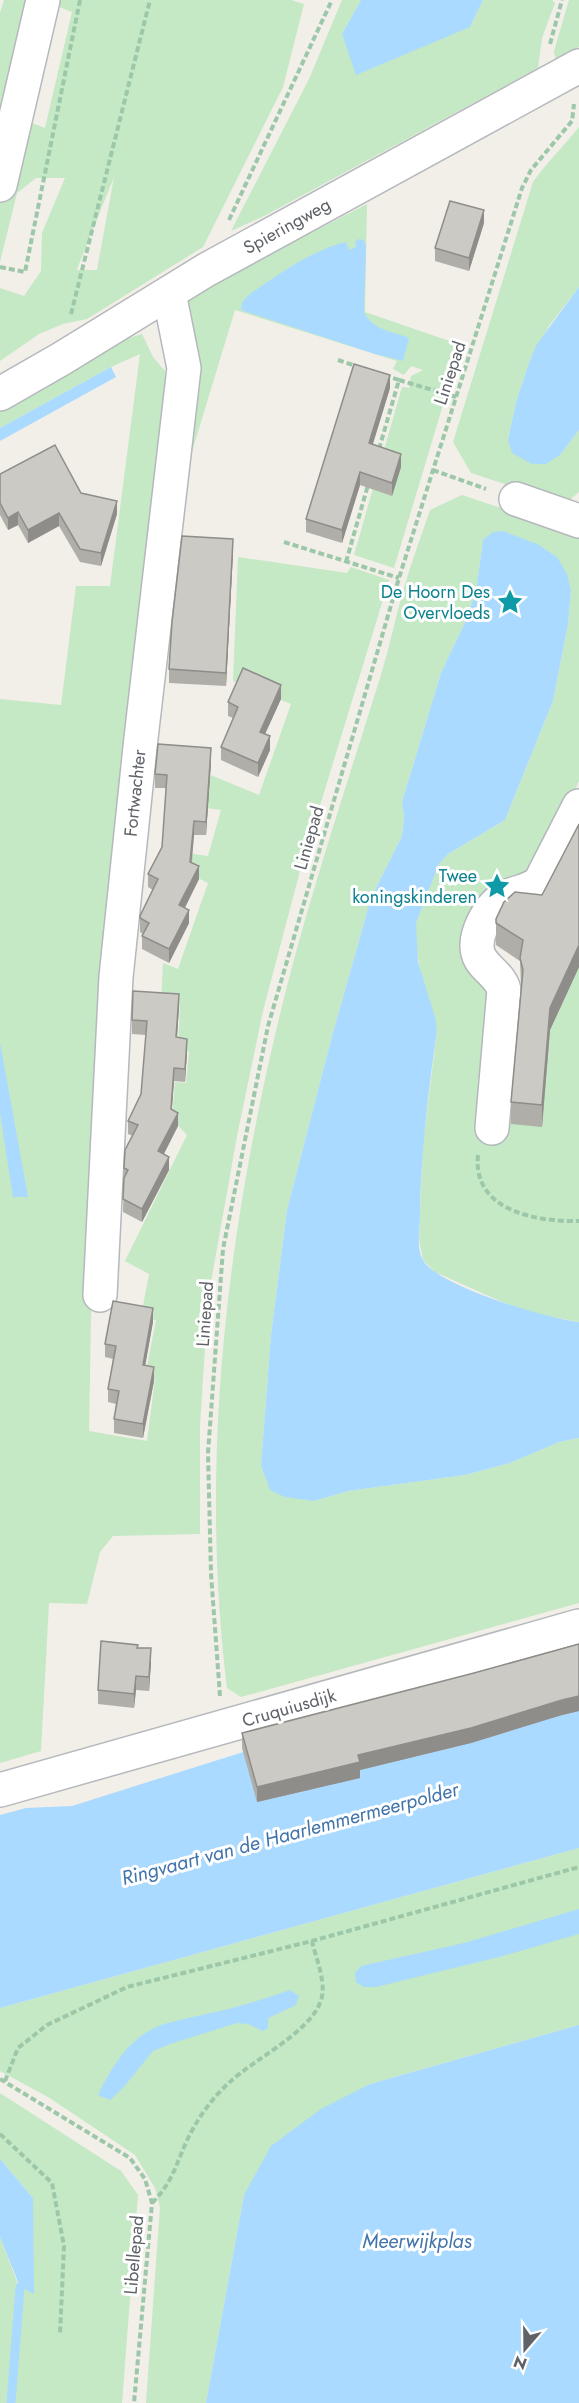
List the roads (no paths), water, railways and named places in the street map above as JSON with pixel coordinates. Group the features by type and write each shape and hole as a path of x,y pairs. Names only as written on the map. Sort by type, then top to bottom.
{"street":[{"path":"0,185 43,0"},
{"name":"Spieringweg","path":"0,394 206,270 569,72"},
{"name":"Fortwachter","path":"100,1295 116,977 184,368 169,293"},
{"path":"516,499 579,520"},
{"path":"492,1128 504,990 502,982 484,964 478,952 478,941 491,910 498,903 504,898 533,889 540,882 579,806"},
{"name":"Cruquiusdijk","path":"0,1790 579,1626"}],"water":[{"path":"361,0 483,0 470,27 356,75 342,34"},
{"path":"359,239 363,240 366,245 364,312 378,327 409,338 403,361 241,310 242,302 250,294 296,264 321,251 346,242 349,250 356,247 355,242"},
{"path":"579,287 579,430 560,455 546,464 532,464 512,453 508,440 516,402 537,344"},
{"path":"111,367 116,377 0,441 0,428"},
{"path":"503,531 537,544 557,557 567,574 571,591 568,624 553,701 505,820 448,854 439,864 416,923 418,962 437,1031 423,1146 419,1244 423,1260 432,1270 449,1280 495,1300 544,1315 579,1322 579,1438 559,1442 510,1463 465,1475 348,1491 314,1501 285,1497 270,1490 261,1465 271,1335 287,1210 371,898 402,836 404,816 402,802 441,673 467,618 476,591 483,540 493,532"},
{"path":"0,1043 28,1197 13,1197 0,1113"},
{"name":"Ringvaart van de Haarlemmermeerpolder","path":"579,1653 579,1848 0,2008 0,1815 26,1808 72,1806 395,1704"},
{"path":"579,1909 579,1934 499,1957 376,1987 364,1987 356,1982 355,1973 361,1966 464,1943"},
{"path":"290,1990 299,1996 296,2005 268,2018 268,2028 263,2031 248,2024 237,2023 173,2043 153,2051 123,2088 110,2100 98,2095 125,2051 140,2036 149,2031 169,2023"},
{"name":"Meerwijkplas","path":"579,2025 579,2403 206,2403 244,2195 271,2146 321,2109 370,2084"},
{"path":"0,2159 33,2198 34,2294 20,2287 0,2237"}],"waterway":[{"path":"11,2403 20,2287"}],"place":[{"name":"De Hoorn Des Overvloeds","path":"510,602"},
{"name":"Twee koningskinderen","path":"497,886"}]}
